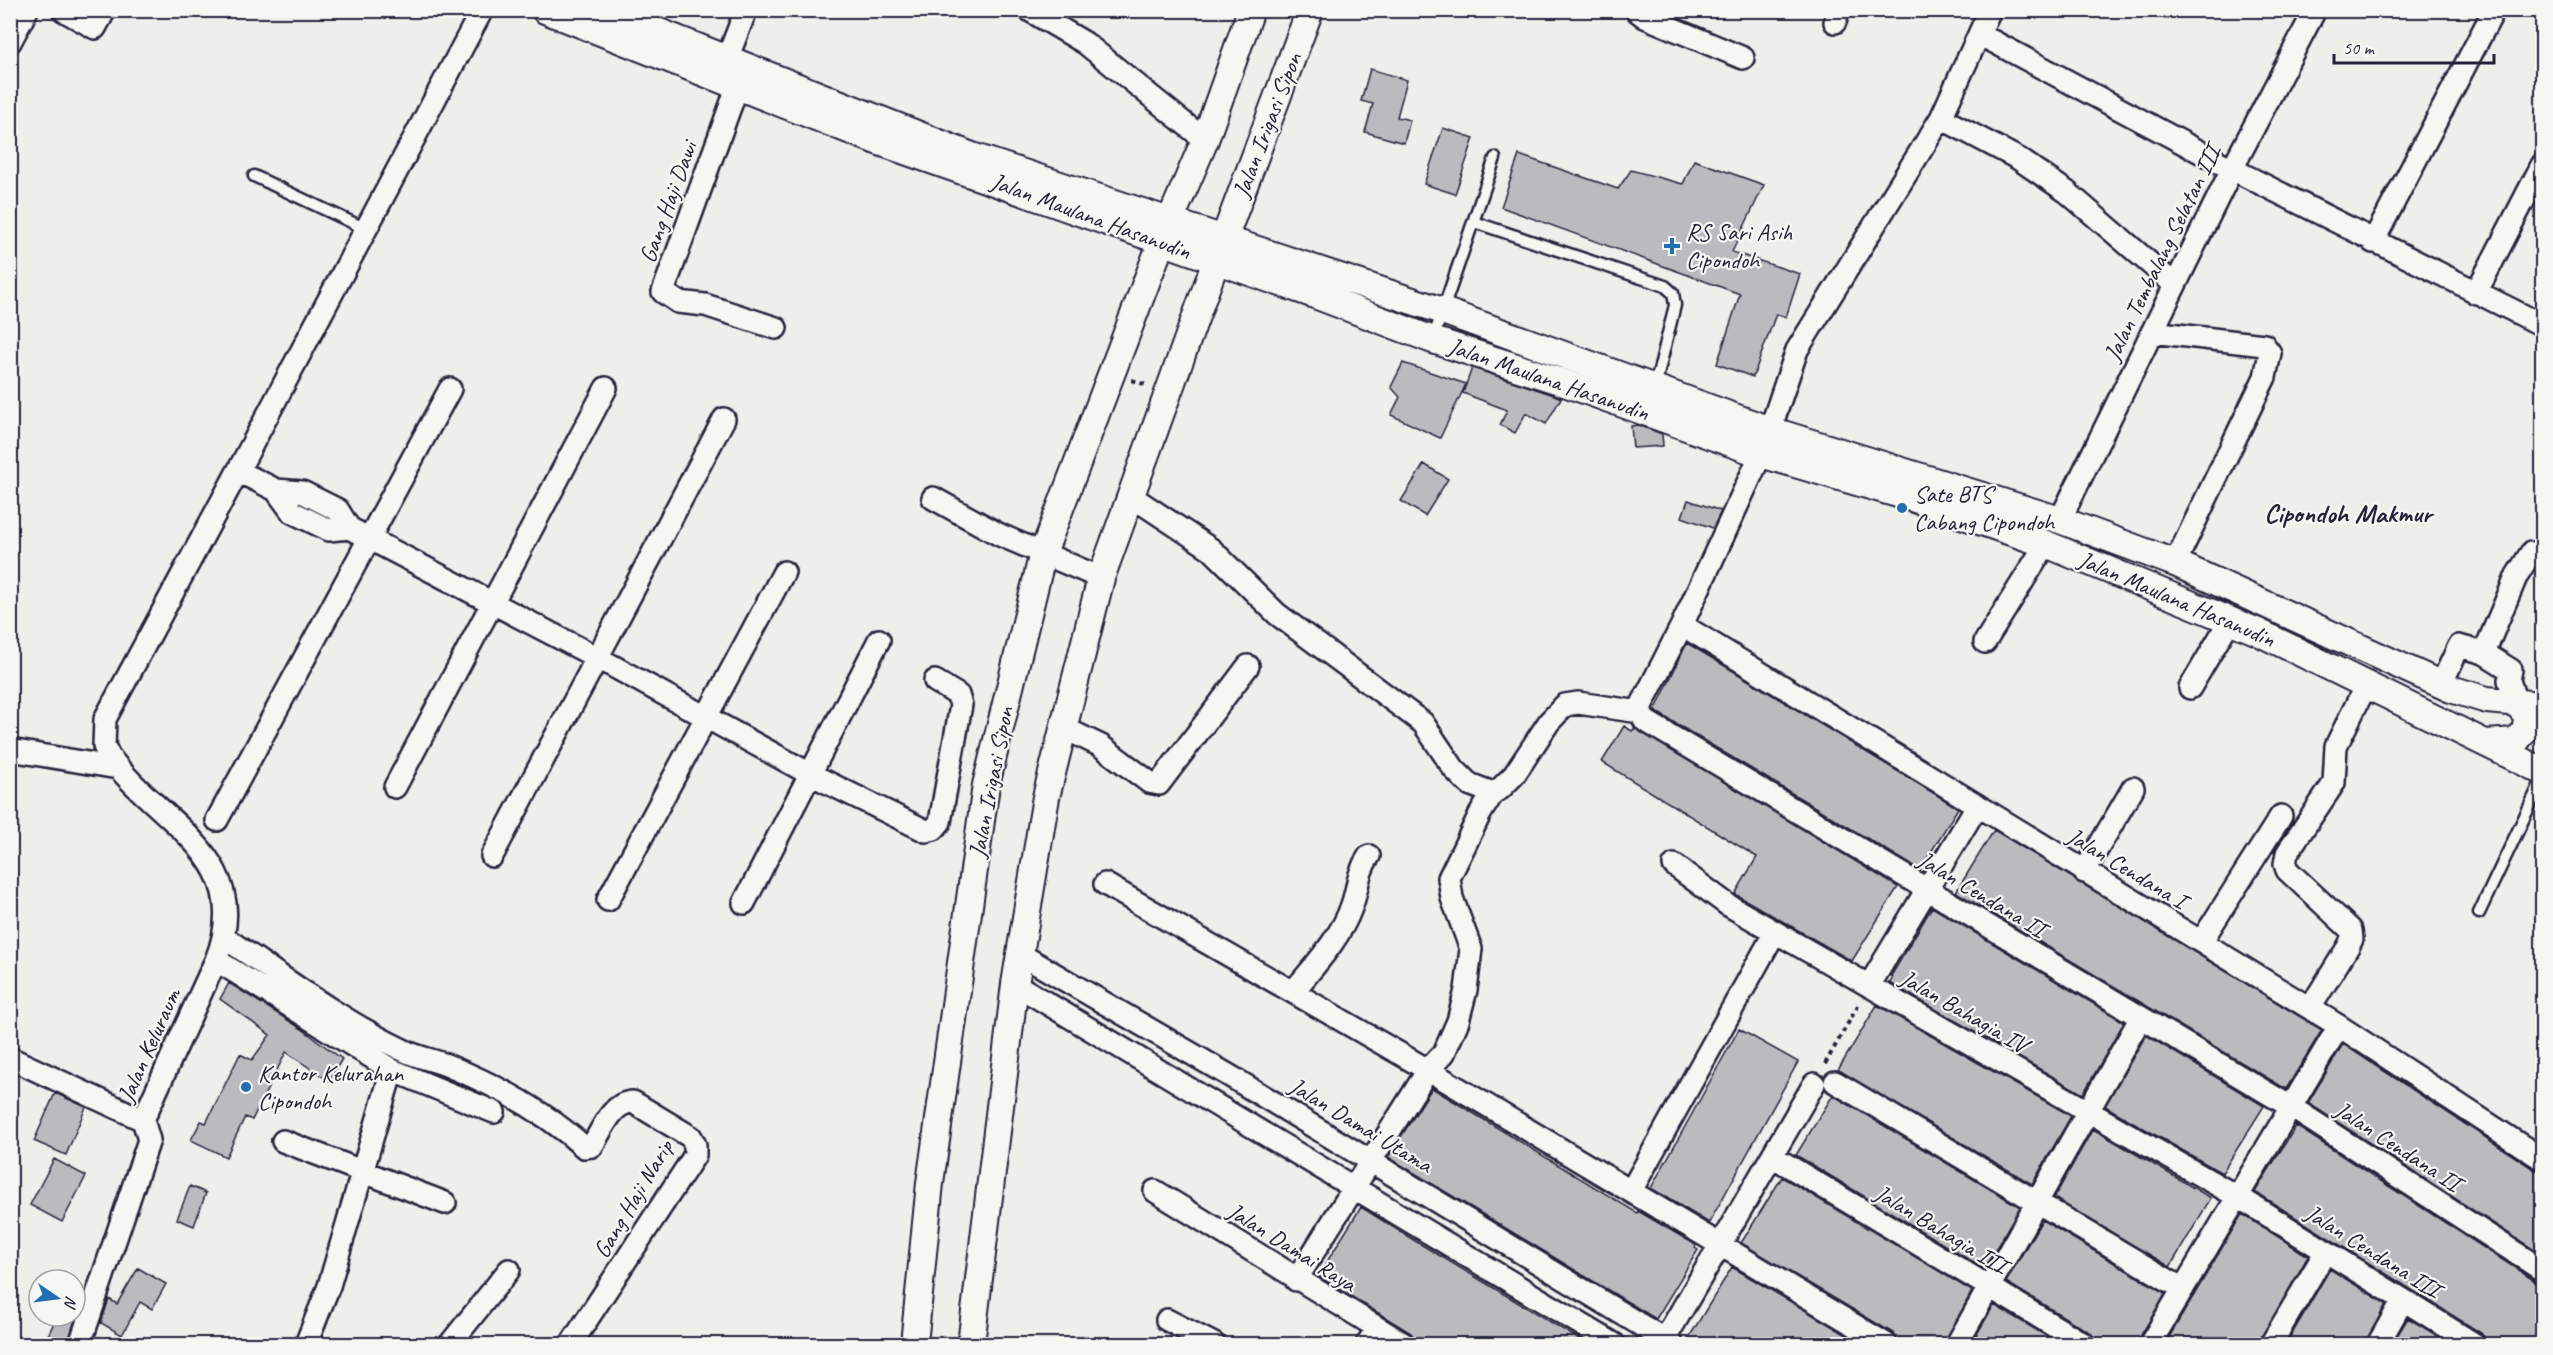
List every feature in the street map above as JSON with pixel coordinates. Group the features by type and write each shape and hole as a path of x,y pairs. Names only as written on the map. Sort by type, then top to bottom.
{"street":[{"path":"10,42 27,10"},
{"path":"63,10 95,28 105,10"},
{"name":"Jalan Maulana Hasanudin","path":"545,10 874,140 1173,228"},
{"name":"Jalan Maulana Hasanudin","path":"604,10 730,52 972,156 1173,228 1219,243 1445,305 1506,334 1655,387 2060,520 2175,563 2441,685 2487,700 2530,704 2542,711"},
{"path":"730,52 746,10"},
{"path":"1029,10 1085,43 1200,150"},
{"name":"Jalan Irigasi Sipon","path":"914,1344 930,1184 986,785 1047,555 1173,228 1251,10"},
{"name":"Jalan Irigasi Sipon","path":"971,1344 1015,984 1046,797 1098,577 1131,496 1219,243 1310,10"},
{"path":"1636,10 1645,17 1743,58"},
{"path":"1296,1280 1428,1070 1444,1053 1458,1021 1471,949 1452,898 1449,878 1459,852 1493,793 1514,775 1549,722 1565,705 1578,703 1640,712 1761,454 1797,350 1941,118 1981,35 1990,10"},
{"name":"Jalan Tembalang Selatan III","path":"2060,520 2232,169 2315,10"},
{"path":"2373,242 2494,10"},
{"path":"118,768 104,746 105,719 479,18"},
{"path":"1981,35 2373,242 2542,325"},
{"name":"Gang Haji Dawi","path":"738,85 670,266 663,292 678,302 705,305 776,328"},
{"path":"1941,118 2019,159 2067,192 2175,285"},
{"path":"2476,293 2542,165"},
{"name":"Jalan Maulana Hasanudin","path":"1219,243 1433,340 1761,454 1915,499 2046,544 2230,620 2367,683 2542,770"},
{"path":"2152,332 2264,345 2270,353 2265,377 2175,563"},
{"path":"1498,361 1506,334"},
{"path":"395,787 606,388"},
{"path":"217,820 372,538 450,389"},
{"path":"492,856 724,419"},
{"path":"238,471 276,490 302,492 339,510 350,528 598,658 810,774 922,831 937,826 962,705 958,695 935,681"},
{"path":"1131,496 1211,549 1277,614 1423,723 1454,770 1469,784 1484,792 1493,793"},
{"path":"933,498 954,512 1098,577"},
{"path":"1985,642 2060,520"},
{"path":"2484,653 2517,575 2531,553 2542,554"},
{"path":"608,900 784,572"},
{"path":"2190,688 2230,620"},
{"name":"Jalan Cendana I","path":"1682,625 2339,1026 2542,1159"},
{"path":"744,903 879,640"},
{"path":"2441,685 2459,646 2484,653 2511,670 2510,680 2516,703 2528,716 2524,730 2516,741 2487,743"},
{"path":"1064,728 1101,746 1149,782 1159,784 1248,666"},
{"path":"2310,1008 2348,947 2352,939 2351,930 2287,870 2285,864 2287,853 2334,783 2336,746 2367,683"},
{"name":"Jalan Cendana II","path":"1640,712 1651,726 2291,1107 2542,1270"},
{"path":"2542,732 2534,745 2536,761 2542,770"},
{"path":"10,750 118,768"},
{"name":"Jalan Keluraum","path":"80,1344 149,1140 143,1120 225,938 227,909 223,885 199,848 165,811 118,768"},
{"path":"2084,872 2133,788"},
{"path":"1869,986 1977,806"},
{"path":"2201,942 2281,816"},
{"path":"1293,992 1319,960 1351,909 1358,877 1369,856"},
{"name":"Jalan Bahagia IV","path":"1674,865 1728,904 1774,932 2239,1197"},
{"path":"1105,884 1428,1070 1886,1344"},
{"path":"1630,1191 1774,932"},
{"name":"Gang Haji Narip","path":"225,938 361,1029 406,1052 449,1066 526,1102 560,1126 584,1147 592,1146 617,1107 623,1102 633,1102 691,1137 696,1150 571,1344"},
{"name":"Jalan Damai Utama","path":"1020,954 1371,1161 1666,1343"},
{"path":"216,960 392,1070 494,1112"},
{"path":"1015,984 1614,1344"},
{"path":"1957,1344 2140,1019"},
{"path":"2150,1344 2339,1026"},
{"path":"10,1058 143,1120"},
{"path":"306,1344 329,1286 392,1070"},
{"path":"1666,1343 1772,1156 1823,1080 2183,1289"},
{"path":"283,1141 445,1203"},
{"name":"Jalan Bahagia III","path":"1772,1156 2084,1344"},
{"name":"Jalan Damai Raya","path":"1155,1191 1296,1280 1372,1336 1404,1344"},
{"name":"Jalan Cendana III","path":"2239,1197 2474,1344"},
{"path":"2271,1344 2326,1251"},
{"path":"450,1344 509,1270"},
{"path":"2378,1344 2403,1300"},
{"path":"1167,1320 1214,1344"}],"lane":[{"path":"1433,340 1495,158"},
{"path":"254,176 366,229"},
{"path":"1474,222 1665,285 1673,293 1675,305 1655,387"},
{"path":"2479,913 2542,780"}],"path":[{"path":"1123,377 1155,388"},
{"path":"1823,1080 1869,986"}],"building":[{"path":"1370,69 1407,80 1397,117 1410,120 1404,143 1365,132 1373,104 1361,101"},
{"path":"1443,128 1474,138 1455,194 1424,184"},
{"name":"RS Sari Asih Cipondoh","path":"1519,155 1618,189 1631,170 1683,184 1694,160 1764,185 1732,252 1800,274 1786,317 1776,314 1753,377 1717,364 1740,294 1501,207"},
{"path":"1403,363 1466,384 1440,438 1391,415 1400,397 1391,387"},
{"path":"1472,368 1561,398 1546,424 1526,413 1515,433 1500,425 1507,410 1463,393"},
{"path":"1638,425 1662,434 1663,446 1633,448 1631,426"},
{"path":"1424,464 1448,479 1425,516 1401,501"},
{"path":"1688,500 1721,511 1713,528 1682,517"},
{"path":"1687,643 1958,808 1920,870 1655,711"},
{"path":"1624,726 1632,731 1635,728 1898,887 1852,961 1735,894 1757,857 1602,762"},
{"path":"1994,830 2322,1030 2286,1089 1956,892"},
{"path":"1932,907 2124,1022 2083,1094 1890,983 1893,977 1891,976"},
{"path":"229,983 302,1029 342,1059 329,1081 286,1052 252,1120 245,1117 226,1157 191,1140 201,1121 206,1123 240,1054 252,1060 270,1035 220,999"},
{"path":"1877,1005 2071,1116 2032,1184 1838,1070"},
{"path":"1739,1029 1798,1062 1709,1223 1651,1188"},
{"path":"2146,1035 2264,1106 2222,1173 2105,1106"},
{"path":"2343,1044 2535,1170 2542,1172 2542,1255 2308,1103"},
{"path":"1432,1088 1637,1213 1638,1211 1696,1245 1695,1248 1698,1250 1656,1319 1388,1157"},
{"path":"55,1093 86,1107 66,1155 34,1141"},
{"path":"1833,1095 2020,1207 1984,1269 1796,1155"},
{"path":"2296,1126 2535,1281 2542,1283 2542,1344 2487,1344 2481,1333 2255,1192"},
{"path":"2093,1129 2211,1198 2170,1267 2054,1198"},
{"path":"54,1159 86,1176 62,1222 30,1205"},
{"path":"1782,1177 1972,1291 1944,1344 1899,1344 1893,1333 1741,1243"},
{"path":"190,1186 206,1193 194,1226 177,1219"},
{"path":"1361,1207 1587,1344 1417,1344 1411,1333 1318,1276"},
{"path":"2242,1214 2308,1256 2258,1344 2165,1344"},
{"path":"2042,1220 2165,1293 2137,1344 2097,1344 2091,1333 2006,1282"},
{"path":"1732,1267 1862,1344 1685,1344"},
{"path":"138,1268 166,1284 152,1309 140,1302 122,1335 101,1323 109,1299 117,1304"},
{"path":"2330,1269 2386,1304 2365,1344 2286,1344"},
{"path":"1994,1305 2060,1344 1971,1344"},
{"path":"2408,1318 2451,1344 2392,1344"},
{"path":"51,1328 73,1328 68,1344 44,1344"}],"place":[{"name":"RS Sari Asih Cipondoh","path":"1672,246"},
{"name":"Sate BTS Cabang Cipondoh","path":"1902,508"},
{"name":"Kantor Kelurahan Cipondoh","path":"246,1087"}],"district":[{"name":"Cipondoh Makmur","path":"2348,513"}]}
